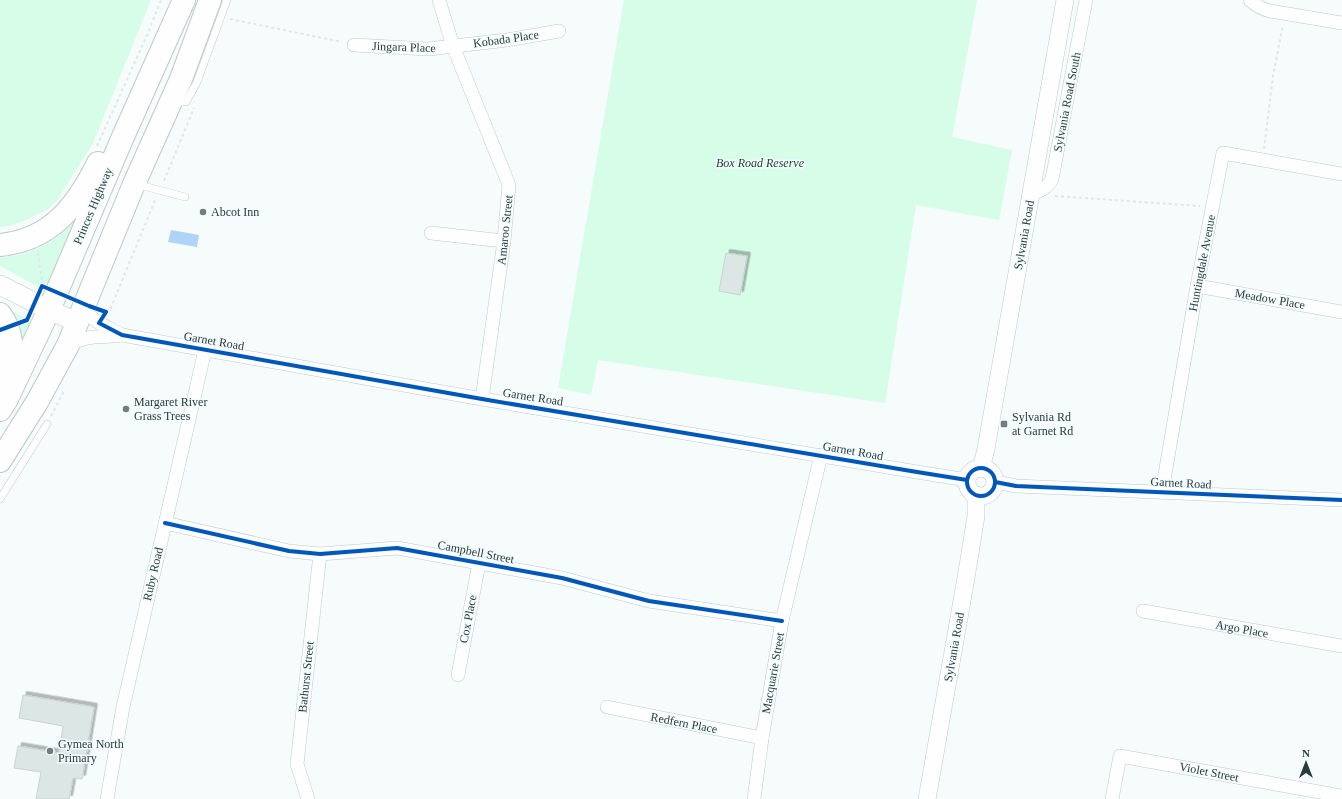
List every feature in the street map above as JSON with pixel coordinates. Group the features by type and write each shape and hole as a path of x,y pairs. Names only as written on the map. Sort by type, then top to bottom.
{"highway":[{"name":"Princes Highway","path":"3,405 49,310 122,139 184,0"},
{"path":"0,461 38,402 68,345 134,184 195,44 215,9"},
{"path":"0,245 20,242 35,236 63,218 88,183 102,156 122,139"},
{"path":"0,314 8,327 11,346 3,405"}],"main road":[{"path":"0,285 49,310 80,315"}],"street":[{"name":"Amaroo Street","path":"439,0 453,46 509,185 504,241 482,399"},
{"name":"Sylvania Road","path":"982,469 1032,194 1065,0"},
{"name":"Sylvania Road South","path":"1032,194 1049,185 1052,179 1086,0"},
{"path":"1250,0 1254,5 1261,8 1285,14 1342,23"},
{"name":"Kobada Place","path":"453,46 507,40 559,31"},
{"name":"Jingara Place","path":"354,45 428,49 453,46"},
{"name":"Huntingdale Avenue","path":"1162,492 1197,286 1223,153 1342,174"},
{"path":"431,233 504,241"},
{"name":"Meadow Place","path":"1197,286 1342,312"},
{"name":"Garnet Road","path":"80,315 88,316 96,322 122,335"},
{"name":"Garnet Road","path":"68,345 79,339 88,337 122,335 482,399 967,480"},
{"name":"Ruby Road","path":"107,799 123,707 205,350"},
{"name":"Macquarie Street","path":"754,799 762,738 782,621 821,455"},
{"path":"982,469 991,473 995,482 990,493 985,495 976,495 970,490 967,480 972,472 982,469"},
{"name":"Garnet Road","path":"995,482 1016,486 1342,500"},
{"name":"Sylvania Road","path":"927,799 976,516 976,495"},
{"name":"Campbell Street","path":"165,523 289,551 320,554 397,548 562,578 649,601 782,621"},
{"name":"Bathurst Street","path":"308,799 297,764 320,554"},
{"name":"Cox Place","path":"458,675 479,563"},
{"name":"Argo Place","path":"1143,611 1342,646"},
{"name":"Redfern Place","path":"607,707 762,738"},
{"name":"Violet Street","path":"1112,799 1120,756 1342,796"}],"lane":[{"path":"215,9 227,0"},
{"path":"134,184 186,197"},
{"path":"0,498 47,424"}],"path":[{"path":"96,148 148,34 161,0"},
{"path":"215,9 354,45"},
{"path":"1262,160 1273,76 1285,14"},
{"path":"106,312 110,310 195,105"},
{"path":"1032,194 1213,206"},
{"path":"37,250 42,286"}],"green space":[{"path":"0,0 151,0 93,143 56,202 46,210 26,220 9,226 0,227"},
{"name":"Box Road Reserve","path":"624,0 977,0 952,137 1012,150 999,220 916,205 885,403 598,360 591,395 558,388"},
{"path":"75,221 47,284 45,283 43,287 39,287 0,266 0,257 8,257 32,251 48,244"},
{"path":"2,305 32,323 21,343"}],"water":[{"path":"171,230 199,235 197,247 168,242"}],"building":[{"path":"726,253 747,256 740,295 719,291"},
{"path":"23,695 94,707 82,779 73,778 69,799 36,799 41,772 14,768 18,746 59,753 63,726 19,718"}],"cycle path":[{"path":"0,330 27,320 42,286 106,312 99,323 122,335 482,399 967,480"},
{"path":"981,468 991,472 995,482 991,492 981,496 971,492 967,482 971,472 981,468"},
{"path":"995,482 1016,486 1342,500"},
{"path":"165,523 289,551 320,554 397,548 562,578 649,601 782,621"}],"place":[{"name":"Abcot Inn","path":"203,212"},
{"name":"Margaret River Grass Trees","path":"126,409"},
{"name":"Sylvania Rd at Garnet Rd","path":"1004,424"},
{"name":"Gymea North Primary","path":"50,751"}]}
